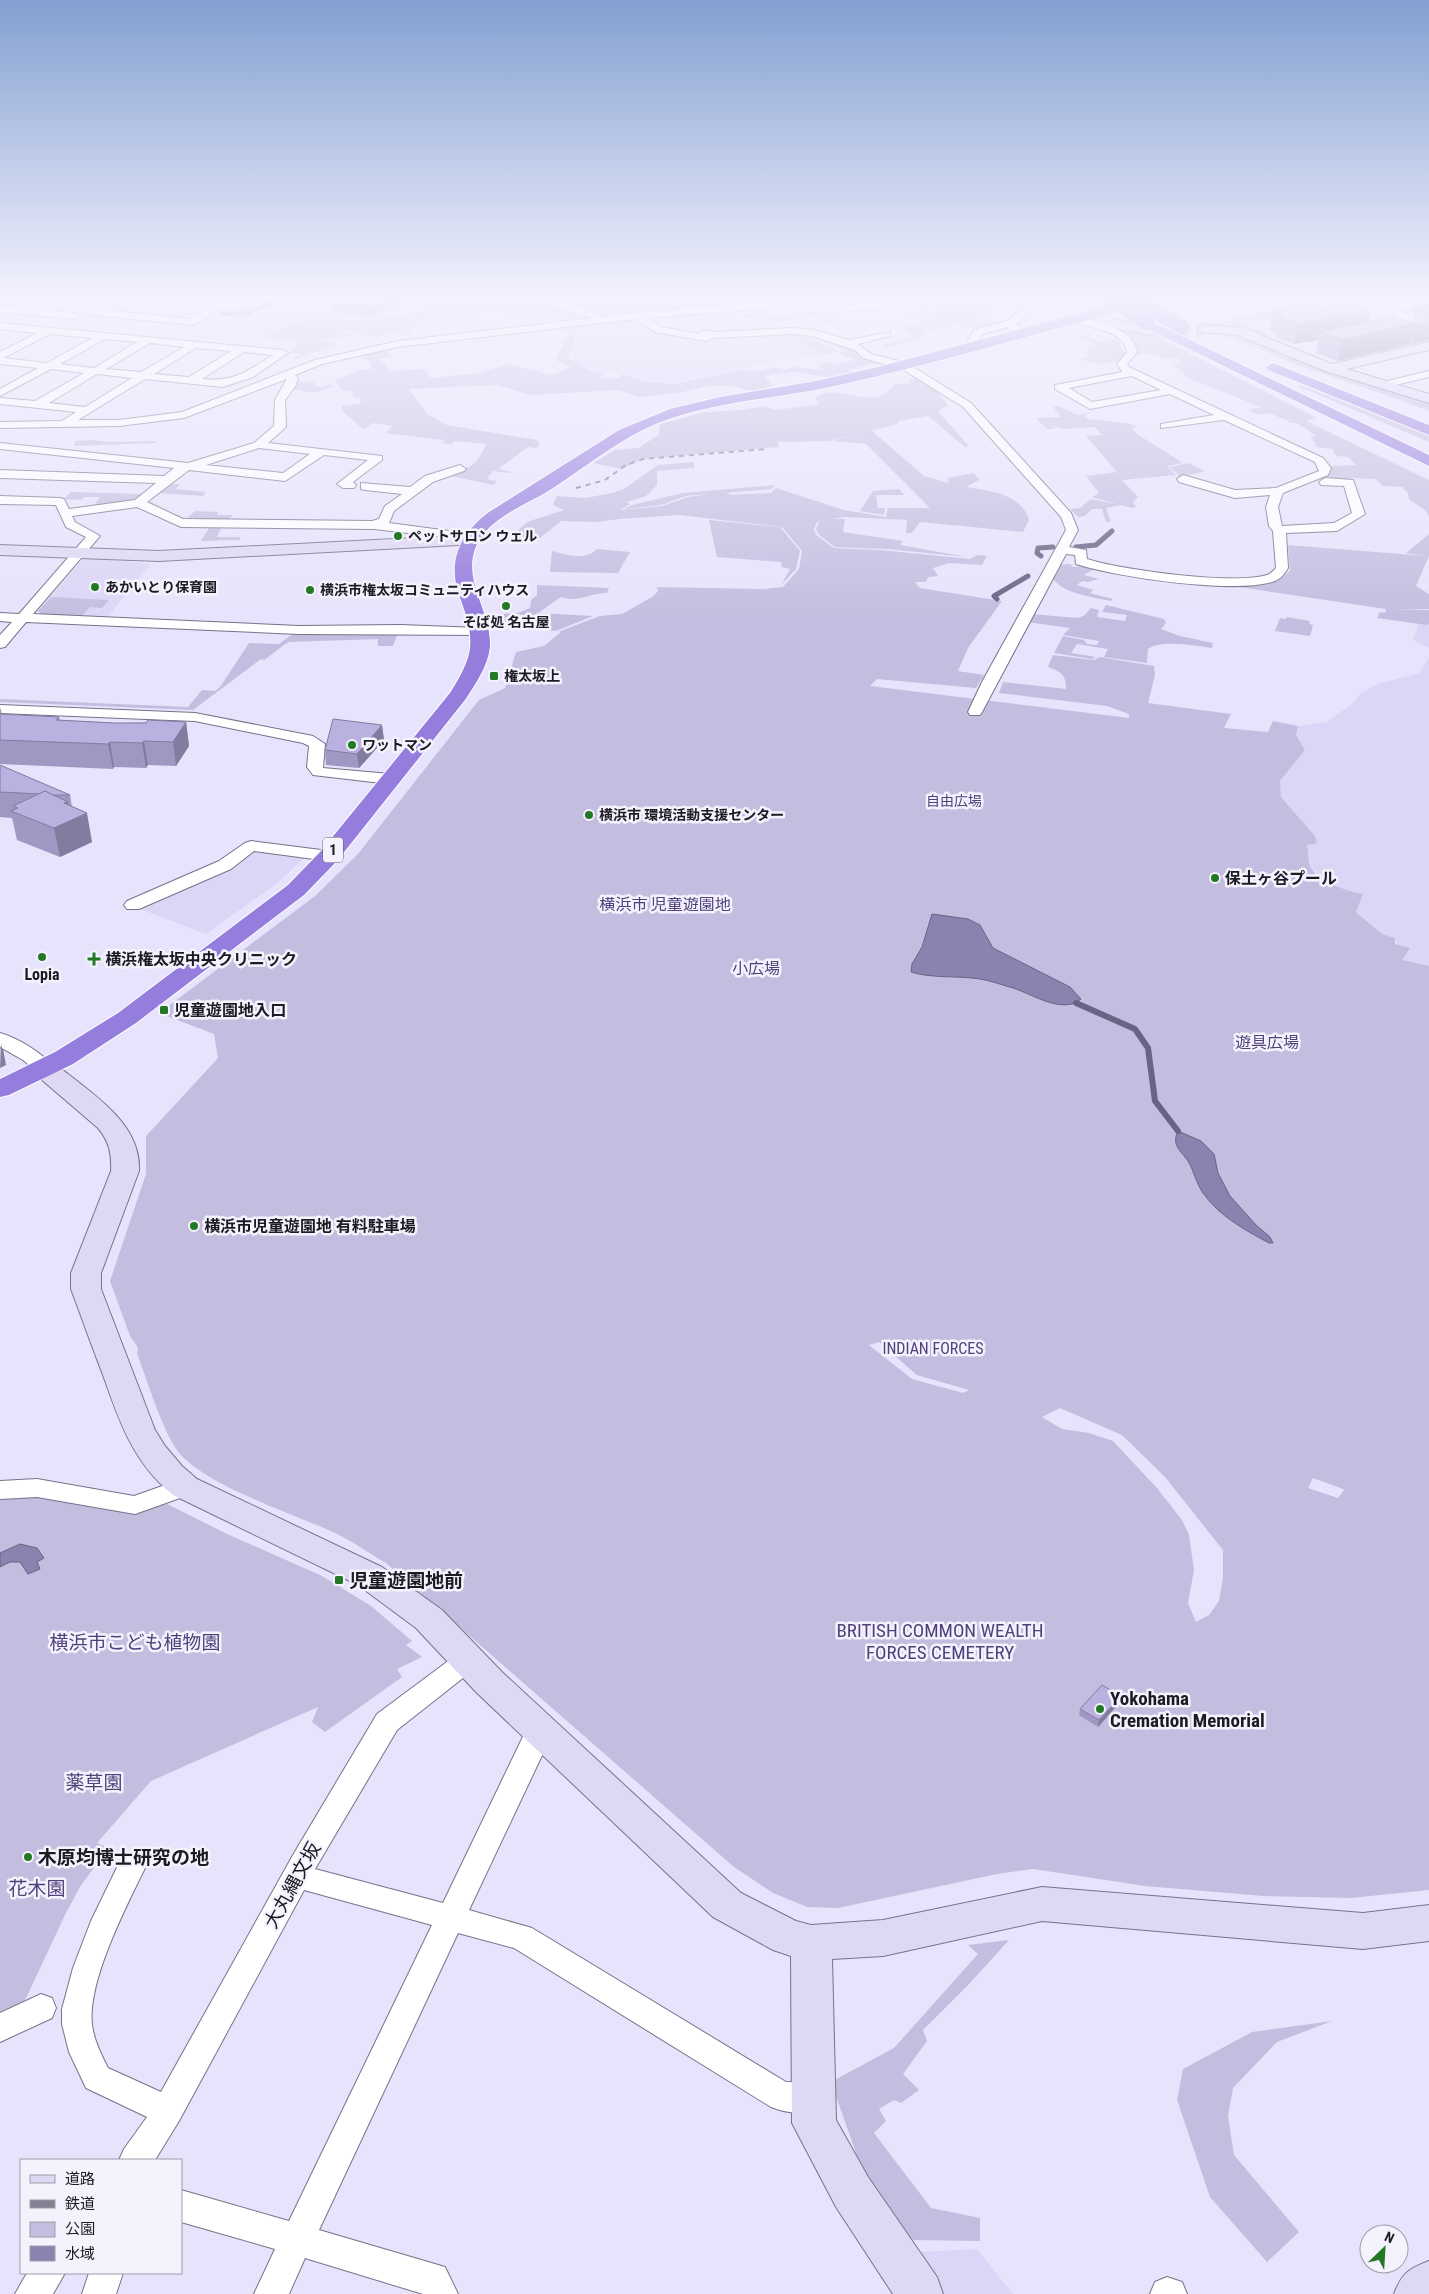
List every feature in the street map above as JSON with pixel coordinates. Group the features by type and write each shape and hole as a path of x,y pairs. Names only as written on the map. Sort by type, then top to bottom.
{"highway":[{"path":"472,539 495,518 618,438 654,420 704,405"},
{"path":"1322,405 1429,462"},
{"path":"1337,405 1429,446"},
{"path":"1367,405 1429,430"},
{"path":"1388,405 1429,419"},
{"name":"1","path":"0,1090 44,1068 127,1018 296,890 329,856 458,696 478,657 480,632 467,596 462,567 472,539"}],"street":[{"path":"38,405 86,410"},
{"path":"62,425 94,405"},
{"path":"0,424 62,425 140,422 184,415 214,405"},
{"path":"65,513 138,502 185,466 258,444 280,427 280,405"},
{"path":"966,405 1067,516 1072,530 989,682 975,712"},
{"path":"1183,479 1235,494 1278,491 1324,473 1325,468 1319,460 1311,455 1202,405"},
{"path":"1165,426 1226,416"},
{"path":"258,444 378,458 343,484 350,485"},
{"path":"0,446 285,477 320,452"},
{"path":"0,500 50,452"},
{"path":"374,526 384,520 389,509 412,491 435,476 460,469"},
{"path":"0,474 166,480"},
{"path":"1279,530 1337,527 1359,514 1349,483 1325,482"},
{"path":"365,486 412,491"},
{"path":"1062,549 1082,553 1081,561 1102,568 1229,582 1254,582 1269,579 1282,568 1279,530 1275,526 1272,507 1278,491"},
{"path":"0,500 60,502 70,524 94,536 0,644"},
{"path":"138,502 182,523 374,526 472,539"},
{"path":"0,550 159,556 472,539"},
{"path":"0,617 284,629 400,629 480,632"},
{"path":"0,709 217,719 308,739 317,744 315,767 318,772 390,779"},
{"path":"133,905 225,865 251,846 329,856"},
{"path":"0,1039 30,1056 108,1122 119,1136 124,1147 125,1171 86,1273 86,1289 139,1430 150,1452 166,1473 185,1487 370,1576 430,1619 468,1660 540,1730 727,1905 787,1937 811,1943 883,1938 1042,1904 1363,1931 1429,1923"},
{"path":"0,1490 37,1488 135,1505 185,1487"},
{"name":"大丸縄文坂","path":"144,2153 297,1876 387,1722 468,1660"},
{"path":"271,2294 540,1730"},
{"path":"132,1866 113,1903 78,1998 76,2023 84,2051 96,2078 168,2111"},
{"path":"297,1876 522,1938 782,2096 814,2098"},
{"path":"811,1943 814,2123 852,2192 920,2294"},
{"path":"0,2028 40,2008"},
{"path":"182,2206 297,2238 433,2279 441,2294"},
{"path":"32,2294 47,2274"},
{"path":"99,2294 106,2274"},
{"path":"1417,2294 1429,2284"}],"shaded area":[{"name":"あかいとり保育園","path":"90,558 151,564 108,616 116,620 38,611 83,559"},
{"path":"1429,621 1429,648 1413,640 1419,623"},
{"path":"1429,657 1429,971 1401,960 1395,938 1382,934 1356,911 1363,894 1349,892 1326,881 1311,868 1307,845 1315,836 1281,797 1280,781 1305,750 1296,735 1298,726 1327,722 1352,704 1360,694 1377,684 1420,673"},
{"path":"253,850 306,856 276,884 206,934 140,909"},
{"path":"977,2249 1013,2294 944,2294 917,2252"}],"green space":[{"path":"421,405 427,414 447,425 537,440 540,445 535,448 528,447 498,469 510,473 493,471 487,479 497,481 494,485 446,475 471,466 479,458 486,444 455,441 451,444 443,443 444,440 385,433 393,426 373,423 363,429 342,411 342,406"},
{"path":"812,405 948,405 938,411 968,445 966,448 928,416 900,421 897,424 829,441 777,442 779,447 642,459 622,469 593,463 615,450 639,448 659,434 660,424 706,412 741,410 764,406 777,410"},
{"path":"1256,405 1291,405 1317,418 1306,421 1429,480 1429,516 1426,511 1409,499 1408,493 1402,487 1382,486 1376,479 1351,478 1351,482 1318,479 1327,475 1331,470 1331,466 1356,465 1348,457 1336,456 1332,449 1317,447 1311,437 1316,436 1297,423 1286,423 1291,422 1269,413 1259,415 1248,410 1261,407"},
{"path":"1343,405 1354,405 1429,434 1429,442"},
{"path":"1413,405 1429,405 1429,411"},
{"path":"1059,406 1077,415 1092,412 1084,416 1088,419 1137,426 1133,429 1137,434 1183,463 1167,466 1176,475 1122,480 1138,497 1133,502 1136,507 1132,508 1092,497 1099,493 1086,476 1117,472 1086,436 1102,435 1095,427 1064,429 1051,426 1055,429 1047,429 1036,418 1061,417 1053,407"},
{"path":"871,430 924,476 949,483 947,478 974,473 979,480 966,487 994,492 1012,499 1025,511 1029,520 1023,532 920,522 912,533 906,533 907,520 845,517 831,519 845,519 843,532 903,541 900,545 967,557 887,549 835,547 819,535 816,529 819,522 824,520 817,522 814,529 816,535 834,548 881,550 970,559 977,555 987,556 982,565 949,563 933,568 938,576 928,577 926,582 915,582 920,588 1002,601 968,648 958,671 984,675 976,688 877,679 870,686 1129,718 1129,714 1107,706 999,693 1003,682 1066,689 1064,677 1048,667 1053,655 1094,660 1100,657 1154,666 1155,675 1148,703 1231,714 1224,728 1268,732 1273,721 1298,726 1296,735 1305,750 1280,781 1281,797 1315,836 1317,843 1307,845 1311,868 1327,882 1343,889 1363,894 1356,912 1382,934 1395,938 1395,944 1410,948 1402,960 1429,966 1429,1890 1351,1898 1263,1896 1145,1886 1033,1869 997,1874 838,1908 807,1907 773,1893 734,1867 386,1563 337,1534 254,1499 213,1479 181,1455 162,1422 137,1354 138,1348 130,1336 110,1281 146,1174 146,1136 218,1058 214,1034 159,1013 315,896 358,854 479,700 505,688 516,652 544,646 561,632 558,632 600,616 622,614 652,597 658,591 657,587 763,589 783,587 799,569 802,551 782,527 679,515 598,522 561,521 540,538 511,537 527,522 564,510 553,505 557,496 585,498 612,493 624,489 658,465 694,462 694,468 657,471 657,485 646,496 627,502 630,504 620,510 662,506 688,497 725,492 731,495 771,493 776,488 844,510 886,517 888,508 930,508 866,444 833,441","holes":["879,1342 917,1375 969,1390 963,1393 912,1379 869,1345","1060,1408 1122,1435 1165,1477 1223,1550 1223,1577 1219,1601 1209,1615 1196,1622 1188,1603 1194,1570 1189,1535 1182,1520 1157,1488 1113,1441 1089,1433 1062,1429 1042,1417","1313,1478 1344,1490 1338,1498 1308,1488"]},
{"path":"75,441 109,442 154,441 156,443 74,446"},
{"path":"1188,463 1205,471 1178,478 1176,475 1179,475 1169,467"},
{"path":"167,484 180,484 176,489 206,492 203,496 157,493"},
{"path":"775,485 772,489 686,496 661,505 624,509 632,505 683,493"},
{"path":"899,489 904,495 876,495 878,508 885,508 884,515 860,511 873,491"},
{"path":"71,492 142,494 136,501 93,507 100,497 84,497 81,500 64,499"},
{"path":"1091,499 1122,505 1106,508 1111,522 1106,522 1102,509 1092,509 1085,516 1078,517 1070,509 1080,508"},
{"path":"195,511 218,512 217,515 233,515 227,521 185,521 177,517 187,518"},
{"path":"709,520 780,527 800,551 796,569 781,585 790,569 782,567 781,562 717,557"},
{"path":"209,528 221,528 217,537 241,537 239,540 201,541"},
{"path":"1429,534 1429,556 1416,586 1429,594 1429,609 1392,610 1429,610 1429,624 1427,625 1377,618 1380,612 1385,613 1386,609 1239,587 1272,581 1290,571 1288,545 1426,556 1406,553"},
{"path":"597,549 630,552 618,573 550,572 552,551 582,556 593,553"},
{"path":"1070,564 1073,567 1085,566 1095,569 1084,575 1099,579 1088,582 1082,581 1077,585 1093,590 1090,593 1113,599 1111,601 1078,594 1062,587 1051,576 1058,565"},
{"path":"537,585 609,588 607,593 573,599 561,597 538,613 593,616 556,631 500,625 498,614 518,613 530,608 531,600 537,595"},
{"path":"51,597 109,600 102,608 90,607 80,618 43,616 38,611"},
{"path":"1106,605 1164,619 1166,623 1161,629 1180,636 1213,643 1212,648 1162,644 1148,649 1147,663 1104,657 1108,649 1077,644 1071,653 1096,657 1092,659 1054,653 1063,636 1084,640 1087,644 1097,645 1099,641 1063,635 1070,628 1027,622 1031,614 1078,618 1085,615 1091,608 1099,610 1097,617 1125,621 1127,615 1102,612"},
{"path":"1287,617 1310,621 1309,624 1313,625 1310,636 1275,631 1280,618 1286,619"},
{"path":"398,633 393,646 378,646 378,639 288,642 264,660 261,659 193,710 0,702 0,699 188,707 202,690 215,691 220,687 249,643 279,644 291,635"},
{"name":"横浜市こども植物園","path":"0,1492 165,1503 225,1533 322,1576 371,1606 412,1641 406,1645 422,1657 397,1669 402,1677 325,1732 312,1722 318,1707 151,1781 97,1843 109,1848 81,1885 20,2011 0,2021"},
{"path":"1009,1940 970,1983 923,2030 927,2041 903,2074 919,2090 901,2103 894,2100 879,2109 886,2121 874,2133 931,2208 980,2218 980,2241 912,2240 863,2173 831,2082 894,2048 978,1954 968,1945"},
{"path":"1332,2021 1277,2042 1233,2088 1228,2116 1234,2155 1299,2232 1267,2262 1210,2197 1177,2100 1183,2069 1252,2032"}],"water":[{"path":"932,914 968,919 980,925 993,948 1070,987 1081,999 1065,1005 1057,1004 982,979 934,976 911,972 912,964 922,947"},
{"path":"1178,1131 1201,1141 1214,1154 1218,1173 1230,1196 1256,1225 1270,1237 1273,1243 1269,1243 1242,1228 1209,1201 1201,1189 1188,1161 1176,1144"},
{"path":"20,1544 37,1548 44,1558 37,1562 40,1569 28,1574 20,1562 10,1562 0,1567 0,1553"}],"building":[{"path":"0,714 59,717 56,720 115,723 146,723 148,720 186,722 173,742 110,742 108,744 0,740"},
{"path":"333,719 382,725 357,754 325,750"},
{"path":"0,765 70,795 52,795 45,791 39,794 0,792"},
{"path":"45,791 68,802 64,803 87,813 54,828 11,811 18,808 13,806"},
{"name":"Yokohama Cremation Memorial","path":"1102,1685 1121,1696 1099,1720 1080,1709"}],"waterway":[{"path":"1076,547 1096,545 1112,531"},
{"path":"1041,556 1037,553 1038,548 1053,547"},
{"path":"997,599 994,596 1028,576"},
{"path":"1076,1003 1135,1029 1148,1048 1155,1101 1178,1131"}],"railway":[{"path":"576,488 605,480 626,465 643,459 767,449"}],"place":[{"name":"ペットサロン ウェル","path":"398,536"},
{"name":"あかいとり保育園","path":"95,587"},
{"name":"横浜市権太坂コミュニティハウス","path":"310,590"},
{"name":"そば処 名古屋","path":"506,606"},
{"name":"権太坂上","path":"494,676"},
{"name":"ワットマン","path":"352,745"},
{"name":"横浜市 環境活動支援センター","path":"589,815"},
{"name":"保土ヶ谷プール","path":"1215,878"},
{"name":"Lopia","path":"42,957"},
{"name":"横浜権太坂中央クリニック","path":"94,959"},
{"name":"児童遊園地入口","path":"164,1010"},
{"name":"横浜市児童遊園地 有料駐車場","path":"194,1226"},
{"name":"児童遊園地前","path":"339,1580"},
{"name":"Yokohama Cremation Memorial","path":"1100,1709"},
{"name":"木原均博士研究の地","path":"28,1857"}],"park label":[{"name":"自由広場","path":"954,801"},
{"name":"横浜市 児童遊園地","path":"665,904"},
{"name":"小広場","path":"756,968"},
{"name":"遊具広場","path":"1267,1042"},
{"name":"INDIAN FORCES","path":"933,1348"},
{"name":"BRITISH COMMON WEALTH FORCES CEMETERY","path":"940,1641"},
{"name":"薬草園","path":"94,1782"},
{"name":"花木園","path":"37,1888"}]}
